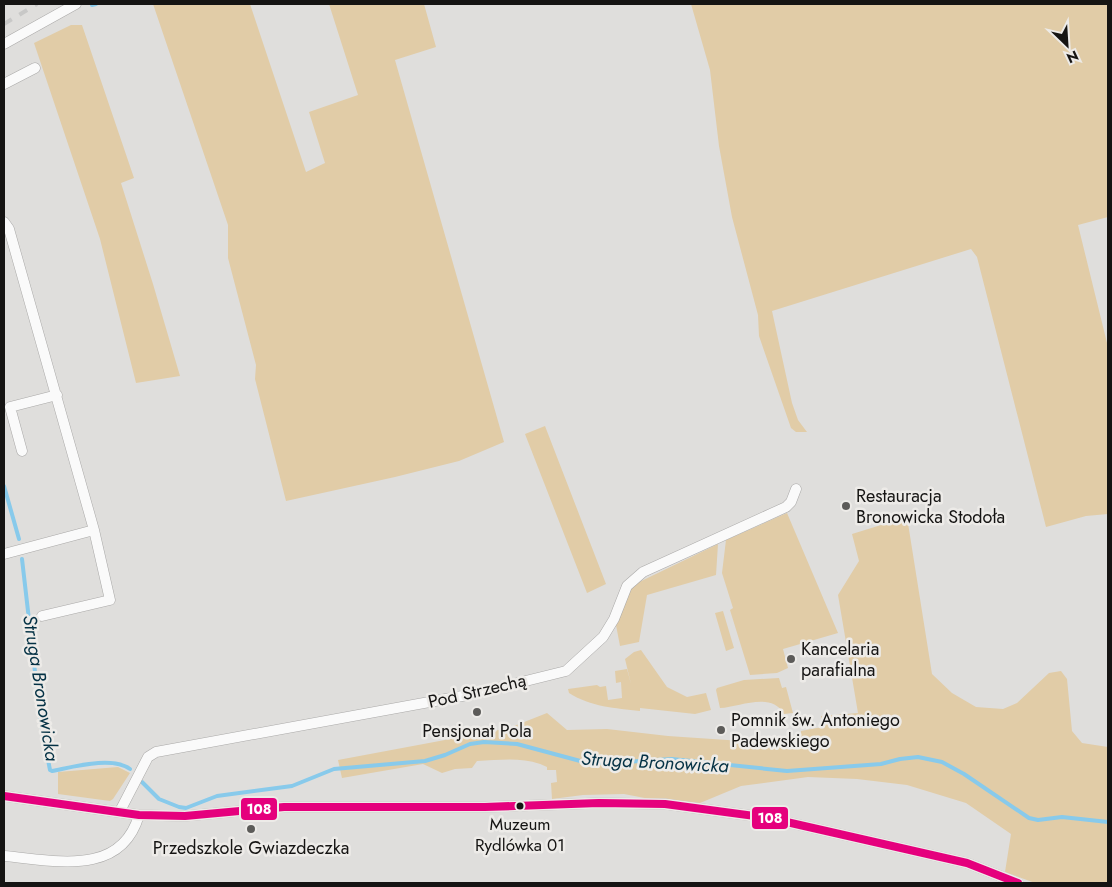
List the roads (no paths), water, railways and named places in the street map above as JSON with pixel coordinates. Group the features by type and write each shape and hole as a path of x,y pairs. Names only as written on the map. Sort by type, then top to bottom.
{"street":[{"path":"4,44 76,4"},
{"path":"4,84 35,68"},
{"path":"4,222 9,229 57,396 94,530 110,600 42,616"},
{"path":"22,451 10,407 57,396"},
{"name":"Pod Strzechą","path":"120,811 148,756 156,752 473,694 566,671 602,637 614,619 627,586 642,572 786,507 791,502 796,489"},
{"path":"4,554 94,530"},
{"path":"4,796 139,815 184,816 284,807 485,807 599,803 665,804 769,818 967,864 1018,883"},
{"path":"4,856 80,862 107,856 122,845 136,828 139,815"}],"waterway":[{"path":"92,5 96,4"},
{"name":"Struga Bronowicka","path":"4,486 19,539"},
{"name":"Struga Bronowicka","path":"22,559 41,724 50,770 103,763 113,763 130,769"},
{"name":"Struga Bronowicka","path":"142,782 159,799 186,808 217,796 292,786 334,769 425,761 470,744 484,742 517,744 584,762 609,763 672,759 787,771 881,764 918,757 942,762 964,774 1029,818 1038,820 1062,817 1108,822"}],"railway":[{"path":"4,24 37,4"}],"place":[{"name":"Restauracja Bronowicka Stodoła","path":"846,506"},
{"name":"Kancelaria parafialna","path":"791,659"},
{"name":"Pensjonat Pola","path":"477,712"},
{"name":"Pomnik św. Antoniego Padewskiego","path":"721,730"},
{"name":"Muzeum Rydlówka 01","path":"520,806"},
{"name":"Przedszkole Gwiazdeczka","path":"251,829"}]}
